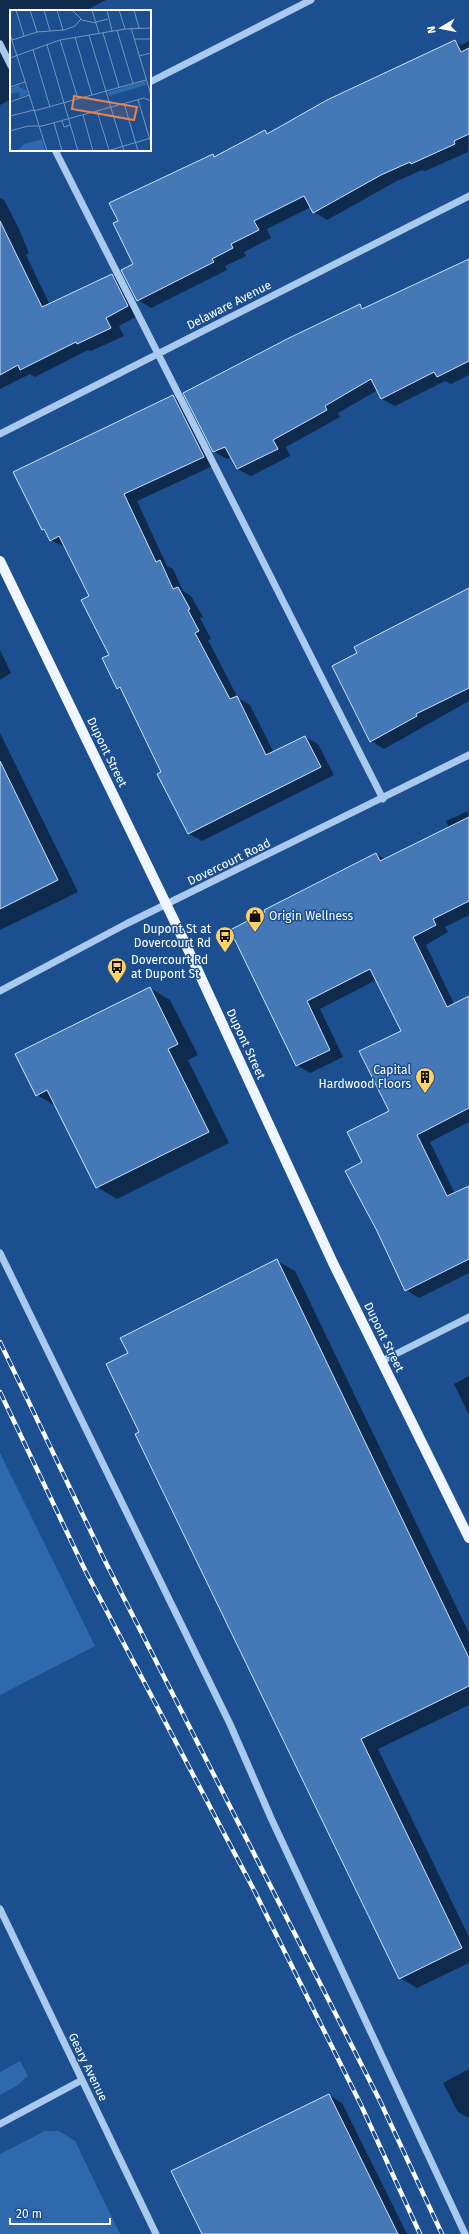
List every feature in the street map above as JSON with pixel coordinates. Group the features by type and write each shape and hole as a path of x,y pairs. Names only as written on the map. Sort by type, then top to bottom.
{"main road":[{"name":"Dupont Street","path":"0,561 166,905 333,1262 469,1538"}],"street":[{"path":"151,81 311,0"},
{"path":"0,44 10,64"},
{"path":"56,151 382,799"},
{"name":"Delaware Avenue","path":"0,434 469,196"},
{"name":"Dovercourt Road","path":"0,991 166,905 469,755"},
{"path":"0,1253 230,1724 271,1818 465,2234"},
{"path":"382,1361 469,1317"},
{"name":"Geary Avenue","path":"0,1909 156,2234"},
{"path":"0,2124 82,2080"}],"shaded area":[{"path":"0,1453 95,1646 0,1695"},
{"path":"20,2061 28,2076 18,2085 0,2095 0,2072"},
{"path":"45,2131 59,2131 75,2141 120,2234 0,2234 0,2154"}],"building":[{"path":"455,40 461,52 469,48 469,134 454,141 455,144 411,164 410,162 381,175 313,213 304,196 254,221 259,230 231,244 233,248 212,259 214,262 137,301 121,270 133,264 113,223 118,221 109,203 213,154 214,157 265,130 267,134 327,100"},
{"path":"0,221 42,307 112,274 128,306 106,318 111,328 77,344 76,342 20,370 18,365 0,375"},
{"path":"469,259 469,361 437,377 434,372 381,399 371,379 325,406 327,410 273,440 278,449 237,469 225,447 213,452 183,393 289,338 360,304 362,309"},
{"path":"173,395 204,457 124,494 156,562 160,560 173,589 178,587 190,609 188,610 199,631 195,633 230,699 237,696 266,755 305,736 321,767 188,834 157,774 161,772 120,687 117,689 102,658 109,655 81,600 89,596 59,536 50,541 44,529 42,530 13,472"},
{"path":"469,588 469,688 416,714 417,716 370,742 332,666 357,653 354,647"},
{"path":"0,761 58,880 0,909"},
{"path":"469,817 469,901 433,919 436,925 413,937 447,1007 469,996 469,1108 417,1135 447,1196 469,1186 469,1259 405,1291 377,1231 345,1171 362,1162 347,1132 389,1111 359,1051 401,1031 370,969 307,1001 330,1050 296,1066 230,930 265,912 264,910 376,853 380,861"},
{"path":"150,987 178,1044 168,1049 209,1132 96,1188 47,1090 36,1096 15,1054"},
{"path":"277,1259 469,1658 469,1686 361,1739 462,1948 399,1979 135,1434 139,1432 106,1364 128,1353 120,1338"},
{"path":"329,2094 398,2234 202,2234 171,2171"}],"railway":[{"path":"0,1342 104,1559 380,2101 442,2234"},
{"path":"0,1392 85,1570 255,1892 361,2105 420,2234"}],"place":[{"name":"Origin Wellness","path":"255,933"},
{"name":"Dupont St at Dovercourt Rd","path":"225,953"},
{"name":"Dovercourt Rd at Dupont St","path":"117,984"},
{"name":"Capital Hardwood Floors","path":"425,1094"}]}
